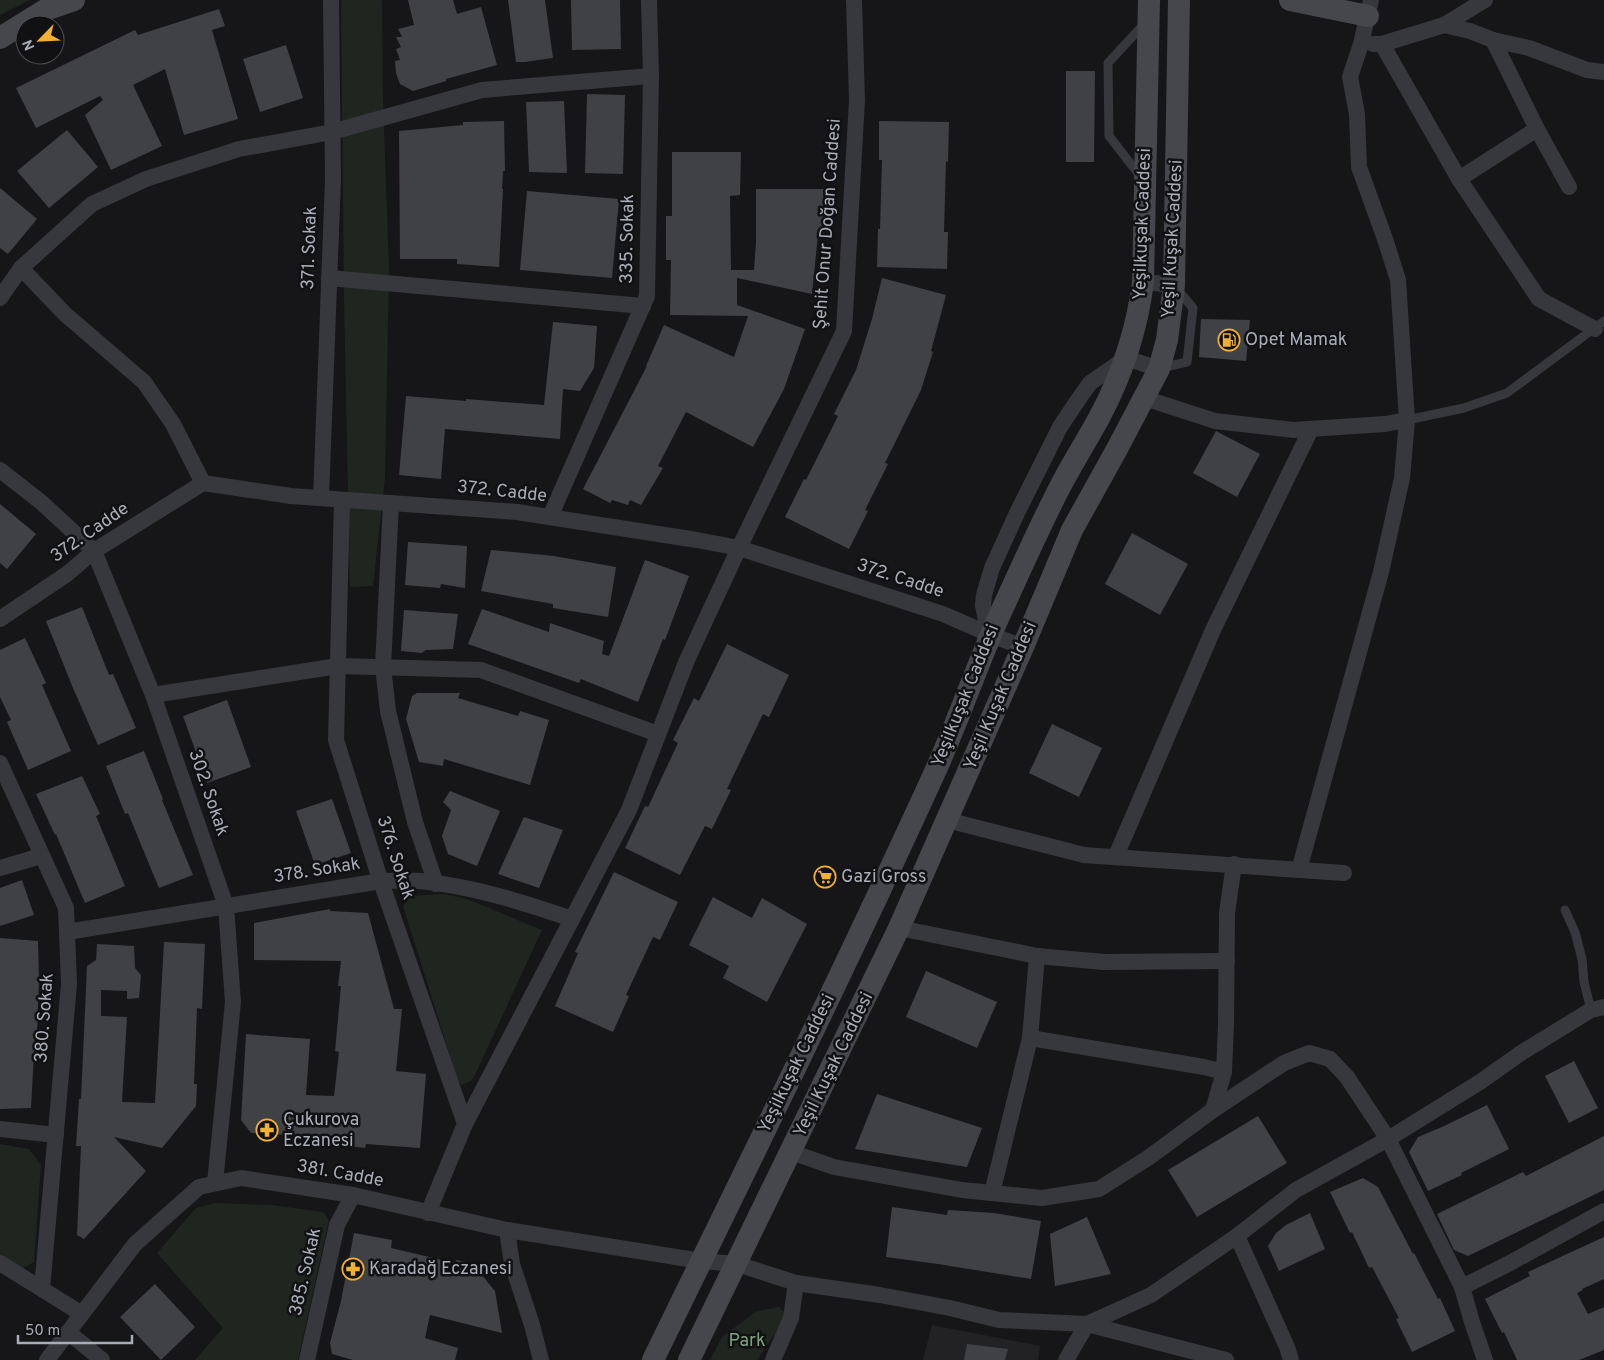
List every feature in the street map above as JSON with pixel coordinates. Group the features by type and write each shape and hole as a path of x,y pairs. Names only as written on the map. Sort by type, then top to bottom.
{"main road":[{"path":"0,38 45,10 74,0"},
{"name":"Yeşil Kuşak Caddesi","path":"689,1360 792,1152 899,928 1023,647 1072,530 1159,369 1167,340 1174,285 1179,0"},
{"path":"1290,0 1370,8"},
{"name":"Yeşilkuşak Caddesi","path":"653,1360 823,1011 928,786 951,736 990,635 1042,523 1100,417 1126,358 1140,304 1143,282 1149,10"}],"street":[{"name":"371. Sokak","path":"321,498 333,179 331,0"},
{"name":"335. Sokak","path":"550,517 648,296 651,76 649,0"},
{"name":"Şehit Onur Doğan Caddesi","path":"465,1124 629,810 687,660 844,330 857,100 854,0"},
{"path":"1361,44 1382,44 1444,25 1485,0"},
{"path":"1299,870 1381,572 1402,478 1407,420 1398,280 1359,168 1358,114 1350,77 1370,8"},
{"path":"1444,25 1470,31 1493,40 1529,48 1587,70 1604,72"},
{"path":"1493,40 1537,130 1569,187"},
{"path":"1382,44 1458,179 1539,299 1600,325"},
{"path":"0,298 21,268 92,204 146,179 239,150 332,132 482,90 651,76"},
{"path":"1458,179 1537,130"},
{"path":"21,268 65,314 144,382 173,424 204,483"},
{"path":"329,278 643,306"},
{"path":"1143,282 1174,285"},
{"path":"1126,358 1159,369"},
{"path":"1144,398 1215,420 1294,430 1384,424 1407,420"},
{"path":"1116,856 1213,630 1311,429"},
{"name":"302. Sokak","path":"0,470 41,502 94,551 153,695 226,906 233,1002 215,1183"},
{"name":"372. Cadde","path":"0,619 67,574 94,551 204,483 291,496 516,512 739,548 943,614 1023,647"},
{"name":"376. Sokak","path":"342,500 336,740 381,881 465,1124"},
{"path":"391,503 383,667 388,711 415,822 436,884"},
{"path":"153,695 338,666 481,670 658,734"},
{"name":"380. Sokak","path":"0,763 66,908 69,984 42,1289"},
{"path":"947,820 1084,854 1344,873"},
{"path":"0,868 41,856"},
{"path":"1213,1110 1224,1072 1227,913 1234,864"},
{"name":"378. Sokak","path":"67,932 381,881 419,881 460,888 514,900 572,919"},
{"path":"899,928 1038,956 1104,962 1227,961"},
{"path":"992,1193 1030,1038 1038,956"},
{"path":"1066,1360 1087,1324 1151,1295 1237,1236 1296,1190 1388,1140 1480,1082 1521,1053 1598,1009"},
{"path":"1030,1038 1224,1072"},
{"path":"792,1152 834,1167 962,1190 1042,1198 1099,1189 1148,1158 1213,1110 1284,1063 1309,1053 1330,1059 1347,1077 1388,1140 1462,1287 1486,1360"},
{"path":"428,1213 465,1124"},
{"path":"0,1129 56,1135"},
{"name":"381. Cadde","path":"47,1360 135,1244 199,1187 241,1178 354,1195 507,1230 737,1264 796,1283 880,1295 950,1308 999,1320 1087,1324 1226,1360"},
{"name":"385. Sokak","path":"307,1360 337,1225 354,1195"},
{"path":"1462,1287 1604,1211"},
{"path":"507,1230 512,1264 532,1325 540,1360"},
{"path":"1237,1236 1291,1360"},
{"path":"0,1263 82,1314"},
{"path":"773,1360 791,1318 796,1283"},
{"path":"68,1332 102,1360"}],"lane":[{"path":"1145,182 1109,136 1108,63 1149,10"},
{"path":"1407,420 1464,408 1507,392 1600,325"},
{"path":"1565,910 1575,932 1582,959 1584,982 1598,1009"}],"shaded area":[{"path":"932,1325 1040,1346 1038,1360 923,1360"}],"green space":[{"path":"0,0 30,0 0,15"},
{"path":"341,0 382,0 383,100 389,269 385,478 373,586 350,587 344,300"},
{"path":"444,894 467,899 542,930 475,1075 471,1081 461,1085 457,1078 403,906 411,896"},
{"path":"0,1144 29,1149 41,1165 34,1262 23,1268 0,1255"},
{"path":"215,1203 272,1205 323,1212 329,1220 298,1360 195,1360 223,1328 157,1253 196,1208"},
{"name":"Park","path":"779,1307 787,1316 757,1360 710,1360 722,1337 757,1311"}],"building":[{"path":"408,0 453,0 457,14 481,7 497,65 446,79 446,81 413,91 400,84 396,73 395,61 400,60 396,49 401,47 396,37 402,37 398,29 414,25"},
{"path":"508,0 545,0 553,58 516,62"},
{"path":"571,0 620,0 621,49 572,50"},
{"path":"219,9 225,26 212,30 238,119 184,135 165,69 133,85 162,146 111,170 85,115 103,100 100,96 36,128 16,88 135,30 138,35"},
{"path":"286,45 303,98 260,112 243,59"},
{"path":"1066,71 1095,71 1094,162 1066,162"},
{"path":"587,94 625,95 623,174 585,173"},
{"path":"564,101 567,173 529,172 526,102"},
{"path":"504,121 505,171 503,171 499,267 457,264 457,259 400,259 399,131 463,125 463,122"},
{"path":"879,121 949,122 944,232 948,232 947,269 877,267 882,160 879,160"},
{"path":"67,130 98,167 49,208 17,171"},
{"path":"672,152 741,152 740,195 730,196 731,270 754,270 756,189 824,189 824,234 818,234 812,294 737,278 737,305 805,329 784,389 753,447 686,412 658,466 663,468 641,505 630,500 628,505 612,500 610,503 583,489 647,366 664,325 734,357 748,316 670,315 671,260 666,260 666,216 672,216"},
{"path":"0,188 37,219 8,254 0,248"},
{"path":"527,191 619,199 612,278 520,270"},
{"path":"882,278 946,295 931,351 933,352 921,390 885,463 888,464 865,510 868,511 849,549 785,517 838,416 834,414 856,370 872,319"},
{"path":"1201,319 1250,320 1246,361 1199,357"},
{"path":"553,322 597,326 594,368 580,391 563,389 560,439 445,429 441,479 399,475 406,396 544,405"},
{"path":"1216,431 1260,454 1237,497 1193,473"},
{"path":"0,504 36,534 7,569 0,563"},
{"path":"1132,533 1188,564 1160,615 1105,584"},
{"path":"408,542 467,546 465,588 441,584 440,588 405,585"},
{"path":"491,550 554,556 616,567 608,617 553,608 553,604 481,591"},
{"path":"645,560 689,576 665,640 663,639 638,702 581,679 579,683 468,644 482,609 549,632 550,623 604,641 602,654 609,656"},
{"path":"82,607 109,675 113,674 136,728 98,745 46,621"},
{"path":"404,610 458,614 453,649 426,650 422,653 401,651"},
{"path":"25,638 46,683 42,685 71,751 28,770 7,722 11,720 0,697 0,650"},
{"path":"727,644 789,675 769,717 763,714 727,789 731,790 712,829 705,826 680,875 625,848 645,806 648,807 678,743 673,740 694,698 699,701"},
{"path":"417,693 460,693 458,698 518,716 520,711 549,720 530,785 444,759 443,766 419,762 406,719 412,696"},
{"path":"227,700 251,767 207,783 183,716"},
{"path":"1052,724 1102,748 1079,797 1029,773"},
{"path":"144,751 193,875 159,888 128,813 125,814 106,766"},
{"path":"82,776 100,814 96,816 125,886 85,903 56,834 36,794"},
{"path":"450,791 500,811 477,866 448,854 442,836 451,810 443,802"},
{"path":"332,799 351,853 315,865 296,811"},
{"path":"524,817 563,830 539,888 498,874"},
{"path":"614,872 678,902 660,940 653,937 626,995 629,996 613,1032 555,1006 578,953 575,952"},
{"path":"22,880 34,915 0,926 0,888"},
{"path":"713,897 752,918 762,898 807,924 767,1002 723,978 729,966 689,945"},
{"path":"330,909 330,911 368,913 394,1009 402,1009 396,1071 426,1074 420,1148 366,1144 365,1148 329,1144 329,1137 251,1133 241,1120 246,1034 310,1039 306,1095 334,1096 339,1052 335,1051 341,986 338,986 341,961 254,960 254,923"},
{"path":"0,938 38,941 37,1035 35,1035 31,1108 0,1109"},
{"path":"164,942 205,944 202,1009 197,1008 194,1084 197,1084 196,1106 162,1148 114,1137 146,1171 84,1239 77,1235 81,1146 76,1146 79,1099 81,1099 87,966 96,960 97,944 134,946 135,968 141,975 139,998 127,999 127,991 101,990 101,1016 127,1017 122,1102 155,1103"},
{"path":"926,971 997,1002 977,1048 906,1017"},
{"path":"1574,1061 1598,1108 1569,1123 1545,1076"},
{"path":"877,1094 982,1128 967,1167 855,1149"},
{"path":"1487,1105 1509,1149 1428,1191 1409,1152 1418,1137"},
{"path":"1258,1116 1287,1163 1197,1217 1168,1170"},
{"path":"1604,1136 1604,1190 1468,1256 1454,1250 1437,1214 1523,1172 1526,1176"},
{"path":"1363,1178 1378,1187 1438,1299 1440,1298 1455,1331 1412,1352 1396,1319 1399,1318 1372,1267 1369,1268 1330,1192"},
{"path":"892,1207 947,1215 948,1210 994,1213 1041,1221 1031,1279 886,1257"},
{"path":"1310,1213 1325,1249 1279,1271 1268,1246 1276,1233 1286,1225"},
{"path":"1087,1217 1111,1274 1055,1286 1050,1234"},
{"path":"354,1233 392,1240 391,1248 455,1263 456,1260 472,1263 495,1291 502,1333 430,1315 425,1338 458,1348 455,1360 353,1360 332,1354 330,1343 341,1301"},
{"path":"1604,1237 1604,1279 1577,1293 1588,1314 1604,1307 1604,1350 1579,1360 1517,1360 1485,1299 1530,1276 1528,1272"},
{"path":"155,1284 195,1327 161,1360 120,1317"},
{"path":"967,1344 1008,1349 1005,1360 964,1360"}],"place":[{"name":"Opet Mamak","path":"1229,340"},
{"name":"Gazi Gross","path":"825,877"},
{"name":"Çukurova Eczanesi","path":"267,1130"},
{"name":"Karadağ Eczanesi","path":"353,1269"}]}
